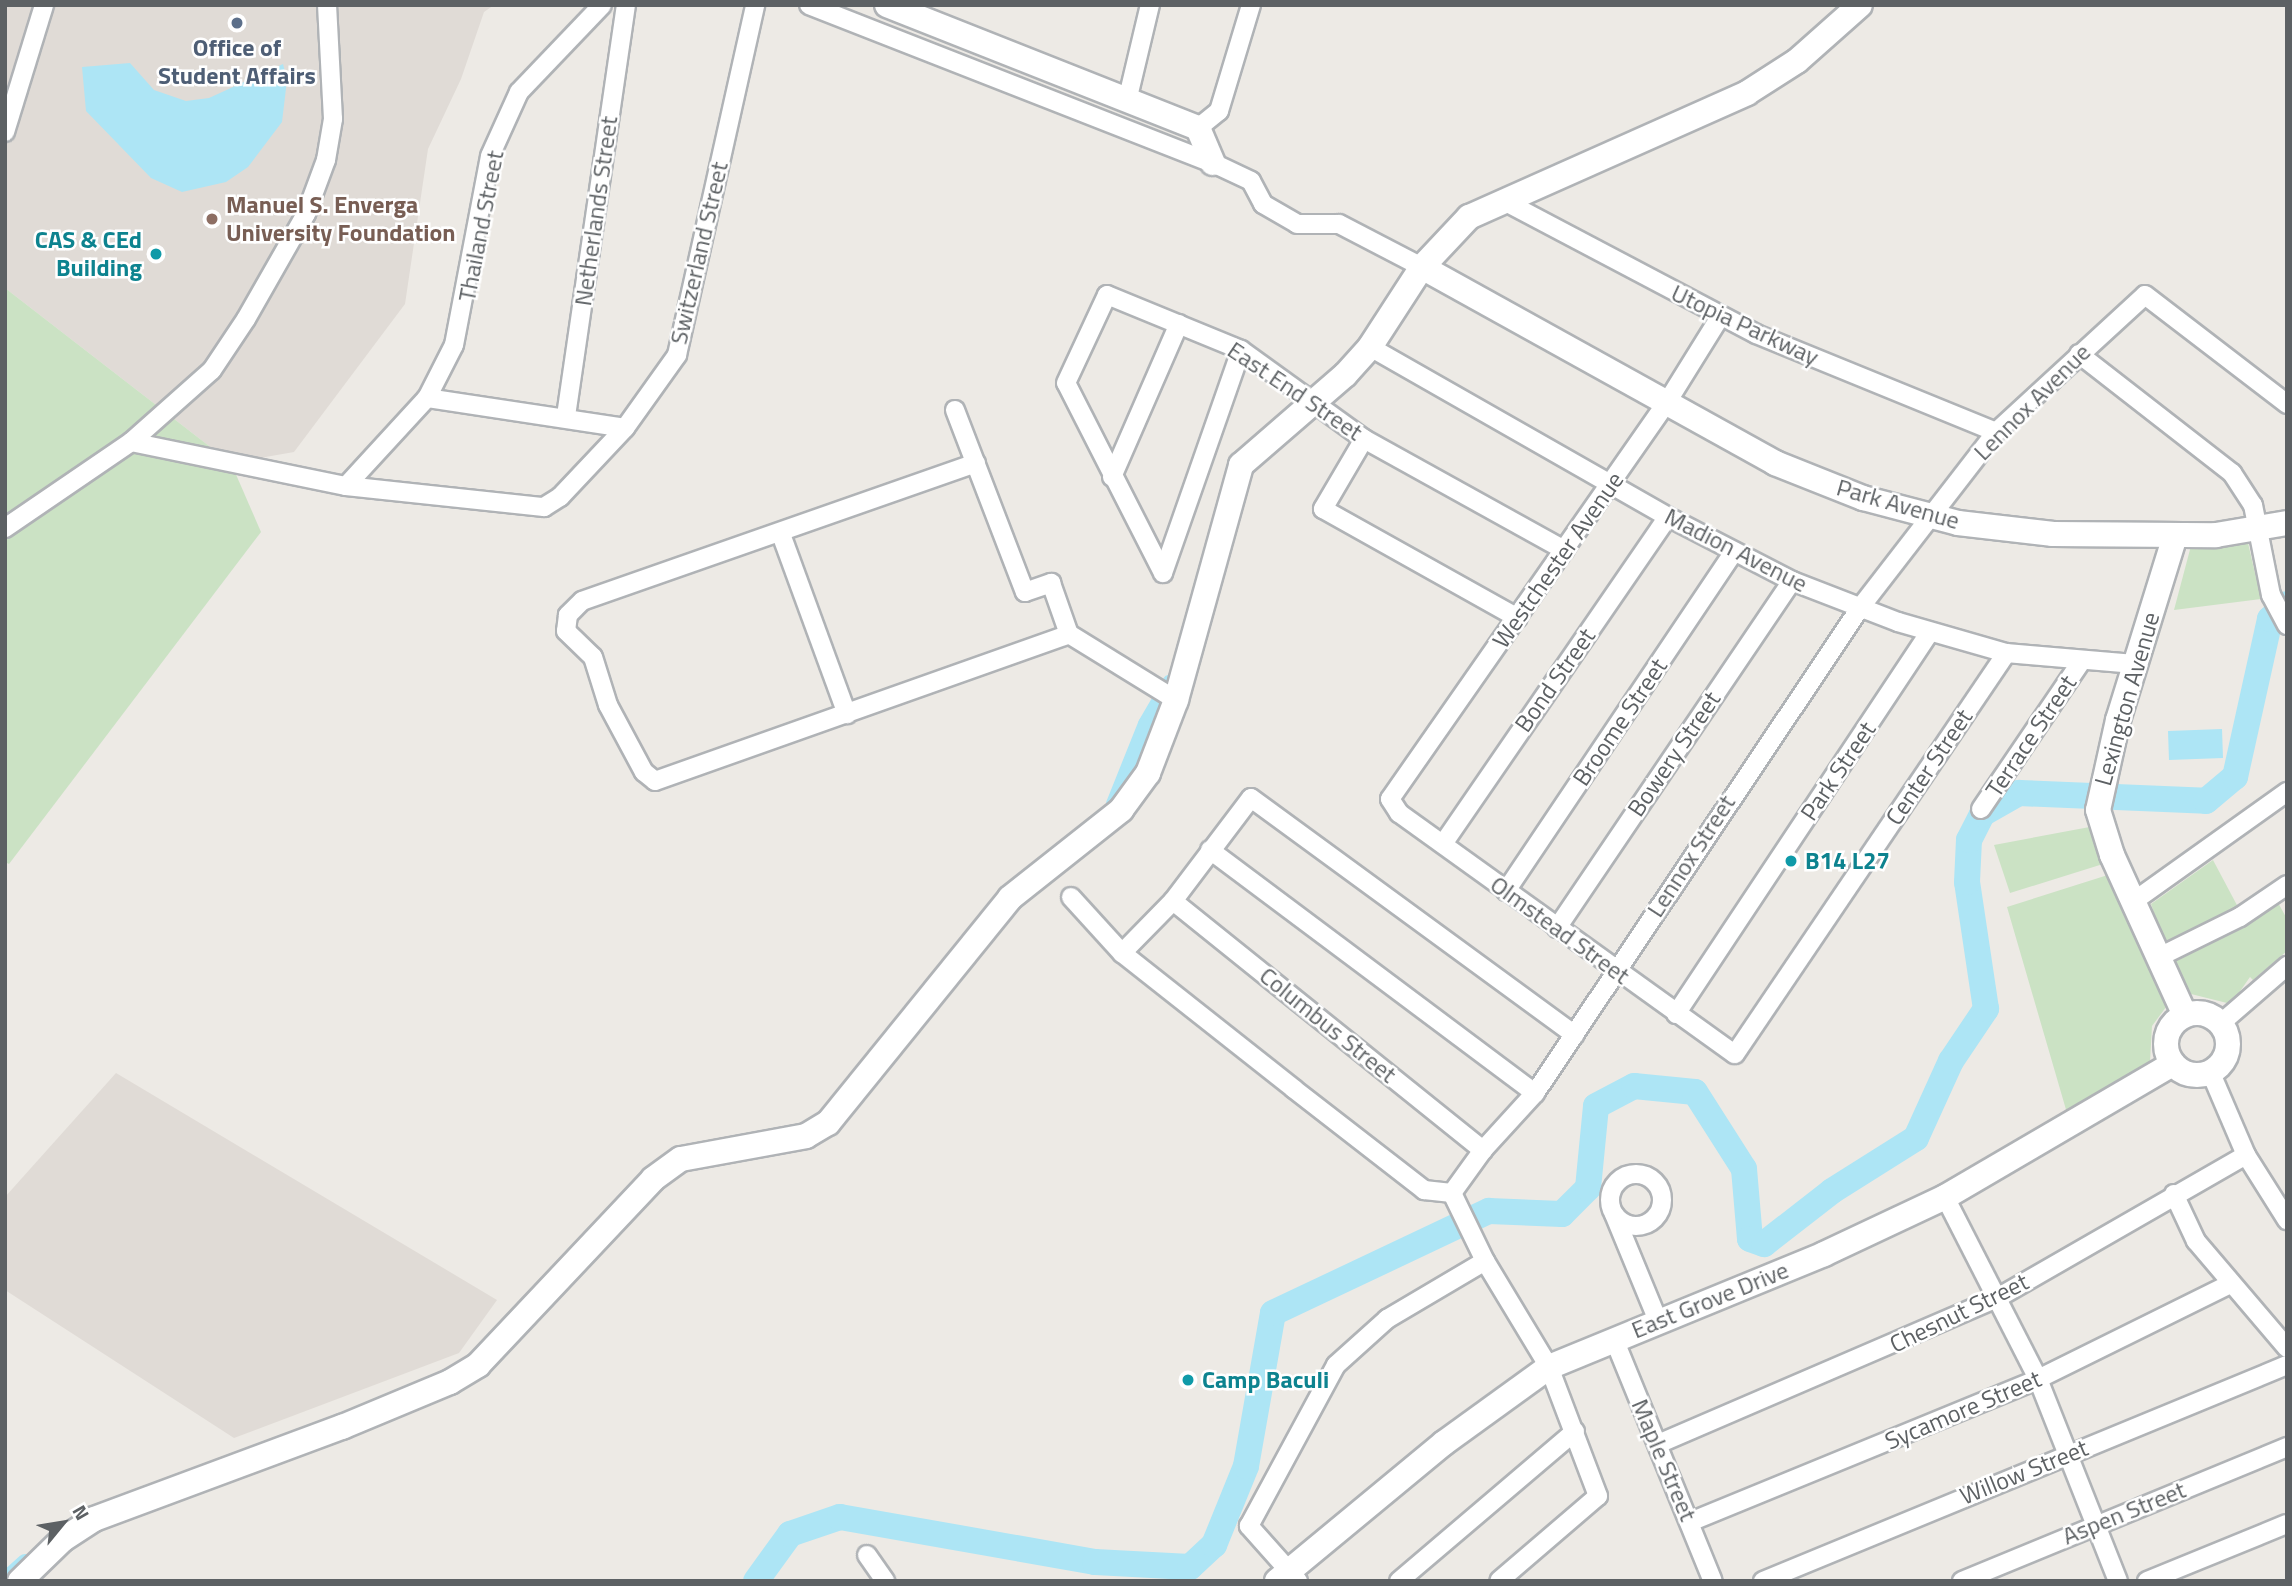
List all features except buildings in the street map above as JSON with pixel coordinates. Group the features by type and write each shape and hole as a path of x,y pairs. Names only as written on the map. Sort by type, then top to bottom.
{"street":[{"path":"5,132 44,5"},
{"path":"5,528 131,442 212,370 306,214 326,160 332,119 327,5"},
{"name":"Thailand Street","path":"346,486 428,398 462,321 490,156 519,92 601,5"},
{"name":"Netherlands Street","path":"566,416 626,5"},
{"name":"Switzerland Street","path":"346,486 544,507 560,497 625,428 677,355 755,5"},
{"path":"808,5 1213,163 1251,181 1263,204 1297,224 1339,225 1422,267"},
{"path":"887,5 1128,97 1198,128 1213,163"},
{"path":"1198,128 1219,111 1251,5"},
{"path":"20,1581 62,1540 94,1518 342,1427 450,1382 478,1365 653,1179 681,1159 806,1136 828,1123 1010,898 1121,810 1147,773 1176,700 1241,465 1270,435 1313,405 1370,347 1422,267 1469,217 1747,93 1797,61 1860,5"},
{"path":"1128,97 1144,7"},
{"name":"Utopia Parkway","path":"1503,200 1720,317 1996,432"},
{"name":"Park Avenue","path":"1422,267 1775,463 1863,498 1927,516 2053,534 2175,536 2255,529 2287,523"},
{"name":"East End Street","path":"1241,350 1163,573 1066,383 1107,295 1241,350 1313,405 1364,439 1564,550"},
{"name":"Lennox Avenue","path":"1927,516 1996,432 2145,295 2287,404"},
{"name":"Westchester Avenue","path":"1390,799 1667,402 1720,317"},
{"path":"1112,477 1179,324"},
{"name":"Madion Avenue","path":"1370,347 1668,517 1792,581 1930,632 2006,653 2081,662 2135,664"},
{"path":"2079,354 2232,473 2253,505 2255,529 2282,617"},
{"path":"428,398 566,416 625,428"},
{"path":"955,411 1025,592 1051,583 1069,634 1176,700"},
{"path":"1364,439 1322,509 1518,618"},
{"path":"131,442 346,486"},
{"path":"976,463 781,534 582,601 568,615 566,631 593,657 608,705 644,772 655,781 1069,634"},
{"name":"Lennox Street","path":"1452,1193 1483,1150 1535,1093 1738,785 1927,516"},
{"name":"Bond Street","path":"1443,844 1668,517"},
{"path":"781,534 847,714"},
{"name":"Lexington Avenue","path":"2175,536 2135,664 2099,800 2112,855 2185,1015"},
{"name":"Broome Street","path":"1506,891 1734,552"},
{"name":"Bowery Street","path":"1558,928 1792,581"},
{"name":"Park Street","path":"1676,1014 1930,632"},
{"name":"Center Street","path":"1735,1055 2006,653"},
{"name":"Terrace Street","path":"1982,809 2081,662"},
{"path":"2134,901 2287,792"},
{"path":"1122,953 1173,901 1251,798 1575,1035"},
{"name":"Olmstead Street","path":"1390,799 1399,813 1735,1055"},
{"path":"1210,850 1535,1093"},
{"path":"2159,957 2240,917 2287,884"},
{"path":"1071,897 1122,953 1424,1189 1452,1193 1485,1261 1549,1367 1598,1496 1499,1581"},
{"name":"Columbus Street","path":"1173,901 1483,1150"},
{"path":"2220,1024 2287,966"},
{"path":"2206,1014 2220,1024 2227,1050 2210,1072 2190,1074 2173,1064 2166,1040 2172,1025 2185,1015 2206,1014"},
{"name":"East Grove Drive","path":"1288,1577 1444,1443 1549,1367 1824,1254 1945,1197 2173,1064"},
{"path":"2210,1072 2246,1155 2287,1220"},
{"name":"Chesnut Street","path":"1658,1444 1999,1297 2246,1155"},
{"path":"2174,1194 2196,1241 2287,1348"},
{"path":"1945,1197 1999,1297 2038,1379 2118,1581"},
{"path":"1613,1212 1658,1321"},
{"path":"1288,1577 1249,1526 1336,1366 1387,1319 1485,1261"},
{"name":"Sycamore Street","path":"1690,1522 2038,1379 2230,1284"},
{"name":"Maple Street","path":"1614,1339 1713,1581"},
{"name":"Willow Street","path":"1763,1581 2287,1366"},
{"path":"1399,1581 1574,1431"},
{"name":"Aspen Street","path":"1962,1581 2287,1447"},
{"path":"2147,1581 2287,1524"},
{"path":"867,1555 885,1581"}],"shaded area":[{"name":"Manuel S. Enverga University Foundation","path":"5,5 494,5 484,12 461,79 428,149 405,304 294,452 231,463 5,288"},
{"path":"116,1073 497,1300 459,1353 234,1438 5,1290 5,1197"}],"green space":[{"path":"5,288 231,463 261,532 9,864 5,862"},
{"path":"2192,542 2248,543 2261,599 2174,610"},
{"path":"2095,826 2103,864 2010,893 1994,845"},
{"path":"2213,860 2239,909 2165,945 2151,904"},
{"path":"2111,874 2169,1003 2152,1026 2150,1062 2067,1113 2007,907"},
{"path":"2276,899 2287,919 2287,951 2253,980 2250,977 2231,1004 2191,994 2170,960"}],"water":[{"path":"130,63 154,90 186,101 209,98 283,64 287,80 282,122 248,167 226,182 182,192 151,178 86,111 82,67"},
{"path":"2222,729 2223,758 2169,760 2168,731"}],"waterway":[{"path":"756,1581 790,1534 840,1517 1095,1562 1190,1567 1214,1545 1246,1466 1273,1313 1489,1211 1562,1214 1588,1188 1596,1106 1634,1086 1695,1092 1744,1169 1750,1239 1764,1244 1832,1191 1916,1138 1951,1061 1986,1009 1967,882 1969,840 1982,814 2019,793 2206,801 2235,777 2270,619 2287,604"},
{"path":"1114,804 1146,724 1170,683"},
{"path":"5,1580 25,1562"}],"place":[{"name":"Office of Student Affairs","path":"237,23"},
{"name":"Manuel S. Enverga University Foundation","path":"212,219"},
{"name":"CAS & CEd Building","path":"156,254"},
{"name":"B14 L27","path":"1791,861"},
{"name":"Camp Baculi","path":"1188,1380"}]}
